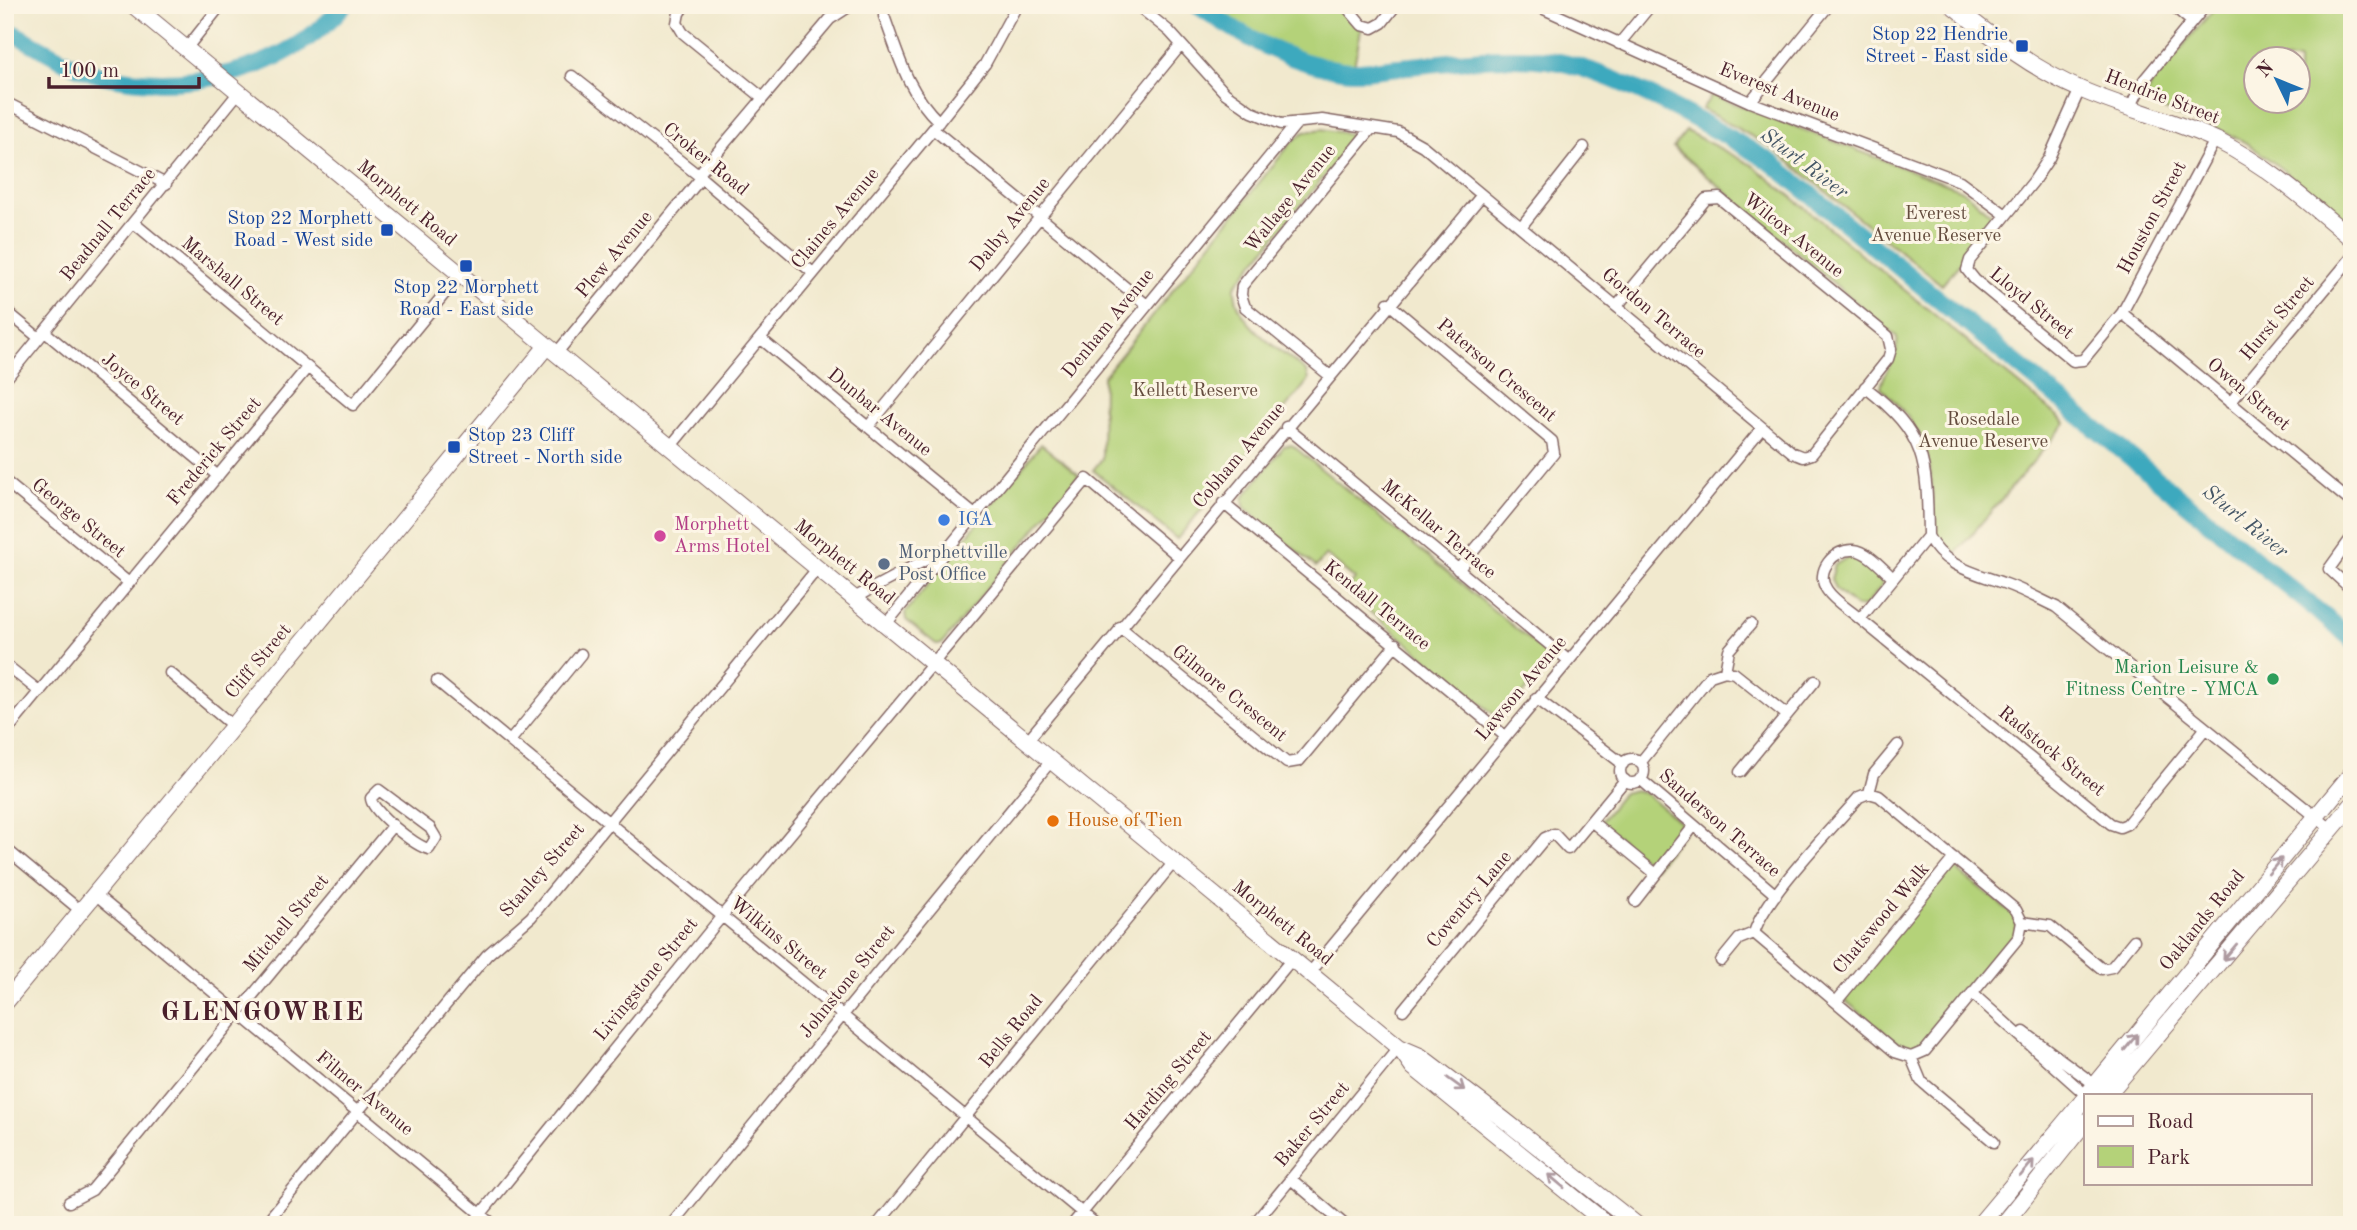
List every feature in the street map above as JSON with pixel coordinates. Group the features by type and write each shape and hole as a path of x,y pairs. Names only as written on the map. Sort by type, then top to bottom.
{"main road":[{"name":"Morphett Road","path":"133,5 1399,1047 1413,1067 1608,1225"},
{"name":"Hendrie Street","path":"1952,5 2006,47 2080,89 2215,140 2272,172 2352,239"},
{"name":"Cliff Street","path":"5,1003 233,726 551,351"},
{"name":"Oaklands Road","path":"2095,1094 2352,773"},
{"name":"Oaklands Road","path":"2095,1094 2352,805"},
{"name":"Morphett Road","path":"1399,1047 1420,1056 1525,1135 1637,1225"},
{"name":"Oaklands Road","path":"1979,1225 2084,1106"},
{"path":"2003,1225 2084,1124"}],"street":[{"path":"186,49 221,5"},
{"path":"685,5 677,23 683,33 763,98"},
{"name":"Claines Avenue","path":"670,447 985,64 1017,5"},
{"name":"Gordon Terrace","path":"1137,5 1169,31 1225,93 1252,112 1282,124 1322,120 1398,132 1423,146 1793,453 1803,457 1812,454 1865,387"},
{"path":"1345,5 1362,25 1373,28 1382,23 1396,5"},
{"name":"Everest Avenue","path":"1535,5 1750,102 1960,181 2006,215"},
{"path":"1619,44 1651,5"},
{"path":"1750,102 1829,5"},
{"path":"2172,5 2192,22"},
{"path":"2130,108 2144,80 2206,5"},
{"name":"Plew Avenue","path":"551,351 700,177 830,19 850,6"},
{"path":"884,16 910,86 936,126 1040,217 1147,305"},
{"name":"Dalby Avenue","path":"868,427 1181,45"},
{"name":"Croker Road","path":"572,76 700,177 813,273"},
{"name":"Beadnall Terrace","path":"5,380 166,184 235,89"},
{"path":"2006,215 2049,158 2080,89"},
{"path":"5,102 166,184"},
{"name":"Denham Avenue","path":"886,624 1297,123"},
{"name":"Wallage Avenue","path":"1329,375 1245,307 1241,295 1242,286 1372,128"},
{"name":"Houston Street","path":"2122,313 2215,140"},
{"path":"1521,227 1584,147"},
{"name":"Cobham Avenue","path":"1027,741 1388,303 1482,195"},
{"name":"Wilcox Avenue","path":"1617,306 1706,199 1719,198 1888,336 1891,349 1888,359 1865,387"},
{"name":"Lloyd Street","path":"2006,215 1968,264 1967,270 1975,281 2078,363 2122,313"},
{"name":"Marshall Street","path":"134,223 307,368"},
{"name":"Hurst Street","path":"2230,403 2352,257"},
{"path":"307,368 353,405 459,276"},
{"name":"Paterson Crescent","path":"1388,303 1552,441 1554,453 1458,569"},
{"name":"Joyce Street","path":"5,310 42,335 218,476"},
{"name":"Owen Street","path":"2122,313 2352,503"},
{"name":"Dunbar Avenue","path":"760,338 975,515"},
{"name":"Frederick Street","path":"5,733 307,368"},
{"path":"1865,387 1895,411 1915,436 1921,453 1928,536 1933,548 1960,568 2008,584 2056,607 2331,829"},
{"name":"McKellar Terrace","path":"1286,427 1568,660"},
{"name":"Lawson Avenue","path":"1310,974 1762,428"},
{"name":"Livingstone Street","path":"472,1225 722,916 1087,479 1178,556"},
{"name":"George Street","path":"5,481 130,583"},
{"name":"Kendall Terrace","path":"1223,503 1505,736"},
{"path":"1860,619 1928,536"},
{"path":"2352,537 2329,569 2352,590"},
{"name":"Denham Avenue","path":"854,598 949,547"},
{"name":"Radstock Street","path":"1893,578 1863,552 1854,550 1841,551 1830,559 1823,579 1827,590 1860,619 2111,824 2120,827 2127,824 2206,729"},
{"name":"Stanley Street","path":"264,1225 487,955 531,917 817,569"},
{"path":"1725,671 1730,650 1751,624"},
{"name":"Gilmore Crescent","path":"1120,627 1287,763 1299,761 1396,644"},
{"path":"510,741 581,654"},
{"path":"5,664 40,692"},
{"path":"1640,763 1710,676 1725,671 1734,673 1787,715"},
{"path":"170,674 233,726"},
{"name":"Wilkins Street","path":"437,681 1097,1225"},
{"path":"1740,772 1815,681"},
{"path":"1536,698 1623,764"},
{"path":"1869,793 1874,774 1898,745"},
{"path":"1632,759 1640,763 1643,771 1640,779 1633,782 1625,780 1620,771 1623,764 1632,759"},
{"name":"Johnstone Street","path":"670,1225 1051,761"},
{"name":"Sanderson Terrace","path":"1640,779 1693,827 1776,895"},
{"path":"1625,780 1591,821 1656,874"},
{"path":"379,790 430,828 435,843 429,849 424,848 393,825 371,803 371,798 379,790"},
{"path":"1755,933 1759,918 1776,895 1859,797 1869,793 1879,796 2016,910 2022,922 2019,937 1925,1051 1911,1058"},
{"name":"Coventry Lane","path":"1402,1010 1545,838 1553,834 1568,849 1591,821"},
{"name":"Mitchell Street","path":"69,1202 92,1190 393,825"},
{"path":"1635,901 1693,827"},
{"path":"5,848 81,911"},
{"name":"Chatswood Walk","path":"1836,1002 1954,859"},
{"name":"Bells Road","path":"877,1225 1174,862"},
{"name":"Filmer Avenue","path":"95,894 494,1225"},
{"path":"2022,922 2050,926 2102,969 2112,967 2134,940"},
{"path":"1755,933 1895,1052 1911,1058 1921,1081 1994,1142"},
{"path":"1721,961 1739,939 1755,933"},
{"name":"Harding Street","path":"1072,1225 1292,959"},
{"path":"1972,993 2095,1094"},
{"name":"Baker Street","path":"1253,1225 1399,1047"},
{"path":"1290,1179 1345,1225"}],"green space":[{"path":"1197,5 1347,5 1362,25 1353,71 1296,61 1230,28"},
{"path":"2217,5 2352,5 2352,227 2249,145 2224,132 2169,112 2147,96 2152,83"},
{"name":"Everest Avenue Reserve","path":"1712,95 1962,190 1991,214 1991,226 1942,285 1771,147 1702,109"},
{"name":"Kellett Reserve","path":"1322,129 1350,134 1352,142 1235,286 1236,300 1250,324 1307,372 1309,380 1177,539 1093,470 1102,459 1103,377 1291,143 1304,132"},
{"name":"Rosedale Avenue Reserve","path":"1686,131 1754,166 2066,423 1955,554 1935,534 1930,470 1921,439 1912,423 1881,388 1896,351 1897,337 1673,147"},
{"path":"1041,444 1079,475 942,644 936,644 906,620 905,613"},
{"path":"1292,445 1547,654 1547,664 1504,717 1496,716 1346,592 1355,579 1326,555 1316,567 1244,507 1243,498 1284,446"},
{"path":"1848,557 1862,560 1881,577 1882,586 1865,606 1856,607 1835,589 1831,579 1835,565"},
{"path":"1635,790 1646,794 1687,828 1655,868 1600,822 1623,793"},
{"path":"1952,866 2013,914 2017,920 2016,933 1925,1043 1918,1050 1908,1051 1842,998"}],"waterway":[{"name":"Sturt River","path":"5,29 63,60 97,74 163,82 197,80 262,63 292,48 320,29 344,5"},
{"name":"Sturt River","path":"1197,5 1251,39 1289,56 1330,68 1357,71 1454,61 1528,58 1572,65 1631,87 1723,134 1772,163 2352,639"}],"place":[{"name":"Stop 22 Hendrie Street - East side","path":"2022,46"},
{"name":"Stop 22 Morphett Road - West side","path":"387,230"},
{"name":"Stop 22 Morphett Road - East side","path":"466,266"},
{"name":"Stop 23 Cliff Street - North side","path":"454,447"},
{"name":"IGA","path":"944,520"},
{"name":"Morphett Arms Hotel","path":"660,536"},
{"name":"Morphettville Post Office","path":"884,564"},
{"name":"Marion Leisure & Fitness Centre - YMCA","path":"2273,679"},
{"name":"House of Tien","path":"1053,821"}],"district":[{"name":"GLENGOWRIE","path":"263,1013"}]}
